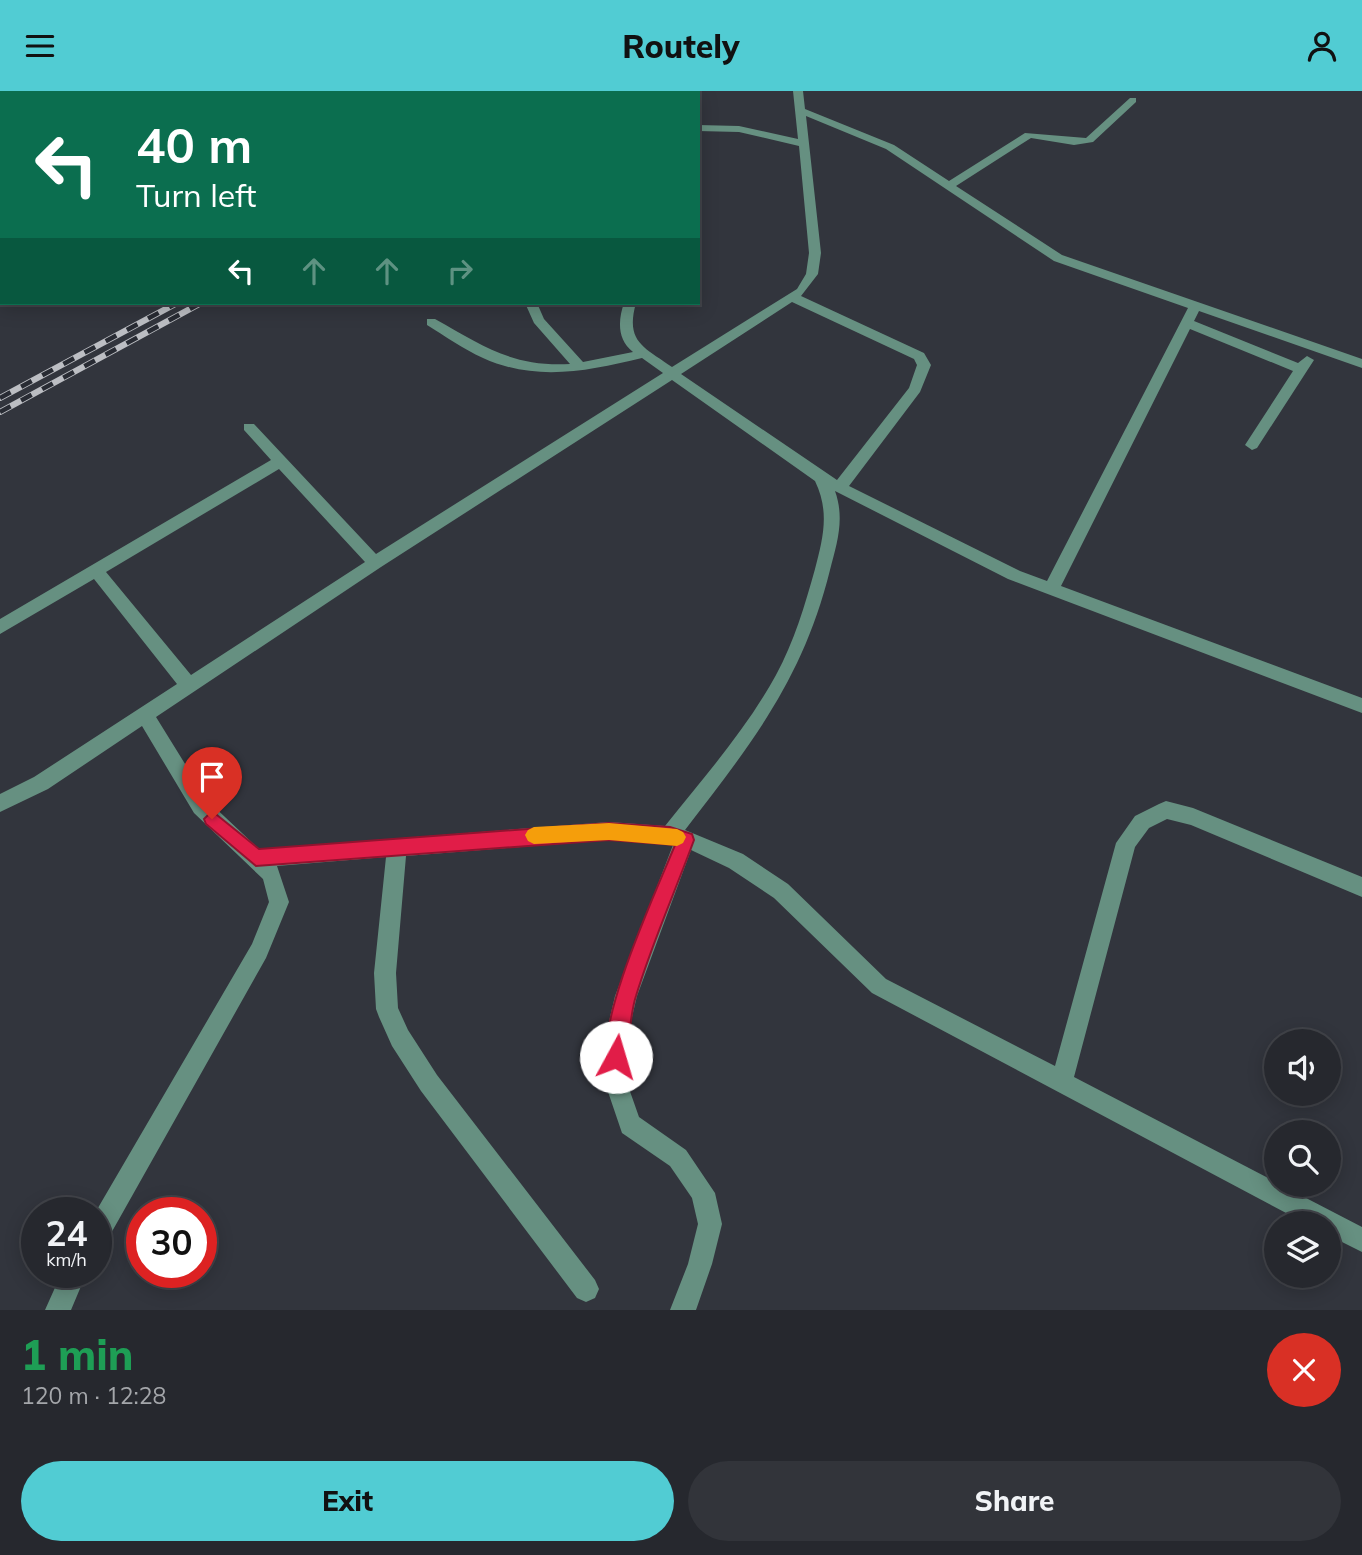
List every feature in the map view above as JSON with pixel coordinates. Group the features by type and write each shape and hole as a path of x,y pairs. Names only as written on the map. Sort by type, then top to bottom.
{"street":[{"path":"0,803 41,783 670,372 792,297 812,274 815,253 798,91"},
{"path":"950,185 1029,135 1042,134 1080,143 1089,140 1133,100"},
{"path":"801,111 890,147 1058,258 1362,364"},
{"path":"700,128 723,126 805,143"},
{"path":"792,297 919,356 924,365 915,389 840,487"},
{"path":"532,305 538,320 581,368"},
{"path":"630,305 625,318 625,333 633,346 821,478 978,558 1051,589 1362,706"},
{"path":"1051,589 1195,306"},
{"path":"431,322 496,359 515,365 557,370 581,368 643,354"},
{"path":"1187,323 1301,369"},
{"path":"1252,445 1315,348"},
{"path":"249,427 375,563"},
{"path":"0,627 281,461"},
{"path":"683,1310 701,1264 710,1224 703,1193 678,1159 630,1125 615,1080 617,1034 626,996 677,838 758,720 783,679 802,636 833,524 833,500 821,478"},
{"path":"96,571 189,686"},
{"path":"112,1207 259,951 279,902 272,874 201,807 145,715"},
{"path":"1061,1084 1126,843 1142,822 1166,810 1194,817 1362,887"},
{"path":"256,858 596,832 677,838 736,861 780,891 879,986 1362,1240"},
{"path":"397,846 384,973 387,1009 400,1038 429,1083 586,1289"},
{"path":"58,1310 68,1288"}],"railway":[{"path":"0,398 173,305"},
{"path":"0,412 197,305"}],"slow traffic":[{"path":"534,835 609,831 677,837"}],"route":[{"path":"212,819 256,858 609,831 670,835 685,840 626,996 617,1034 616,1057"}]}
